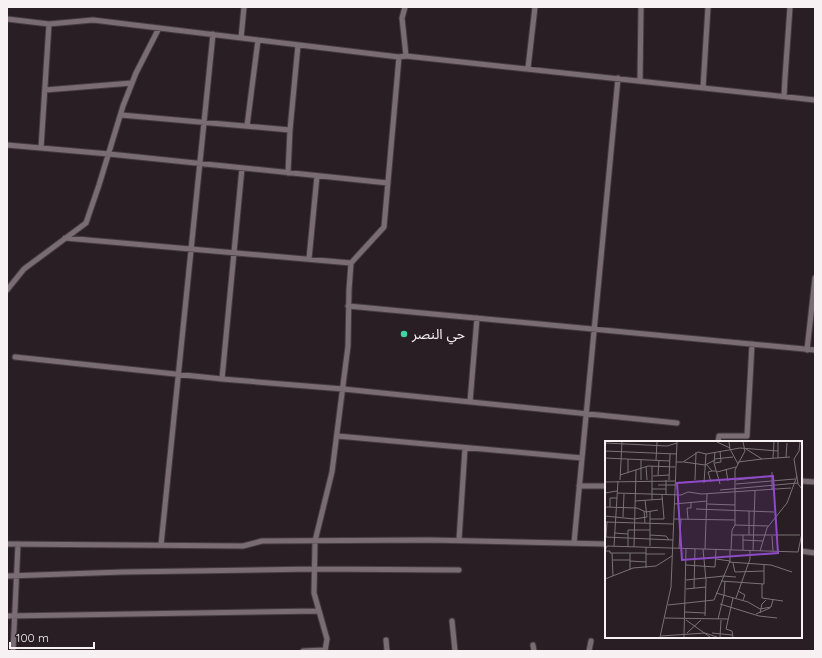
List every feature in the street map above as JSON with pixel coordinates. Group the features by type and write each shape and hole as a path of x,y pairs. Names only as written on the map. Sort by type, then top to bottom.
{"street":[{"path":"241,38 244,7"},
{"path":"405,7 402,18 406,56"},
{"path":"528,68 535,7"},
{"path":"640,81 641,7"},
{"path":"703,88 708,7"},
{"path":"784,96 790,7"},
{"path":"7,19 49,24 93,20 399,57 406,56 528,68 815,100"},
{"path":"41,148 49,24"},
{"path":"7,290 24,269 86,223 132,83 159,28"},
{"path":"161,546 213,34"},
{"path":"247,126 258,40"},
{"path":"288,173 290,130 298,45"},
{"path":"303,651 325,651 327,639 314,593 315,541 332,472 348,346 348,290 351,263 384,227 399,57"},
{"path":"574,543 618,78"},
{"path":"44,90 132,83"},
{"path":"121,115 290,130"},
{"path":"7,145 388,183"},
{"path":"222,379 242,168"},
{"path":"309,259 316,176"},
{"path":"65,238 351,263"},
{"path":"807,350 815,278"},
{"path":"348,306 815,350"},
{"path":"470,402 477,318"},
{"path":"718,441 719,436 747,436 752,344"},
{"path":"15,357 222,379 342,389 677,423"},
{"path":"336,436 582,458"},
{"path":"459,540 465,448"},
{"path":"802,482 815,482"},
{"path":"579,486 605,486"},
{"path":"7,544 243,546 262,542 429,540 605,544"},
{"path":"13,651 18,544"},
{"path":"802,551 815,553"},
{"path":"7,576 123,572 315,569 460,570"},
{"path":"7,616 319,611"},
{"path":"452,622 455,651"},
{"path":"386,640 387,651"},
{"path":"589,651 591,641"},
{"path":"533,645 534,651"}],"place":[{"name":"حي النصر","path":"404,334"}]}
